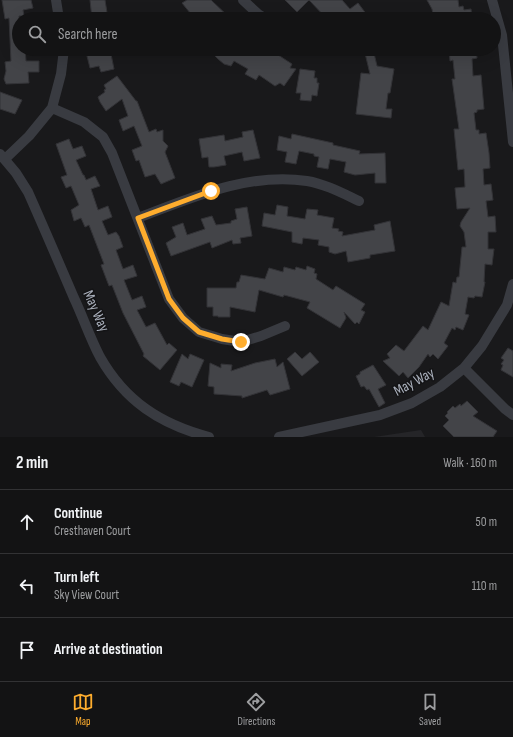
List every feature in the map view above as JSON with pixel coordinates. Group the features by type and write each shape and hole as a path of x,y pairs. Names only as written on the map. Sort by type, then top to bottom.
{"street":[{"path":"56,0 58,12"},
{"path":"243,0 256,12"},
{"path":"492,0 495,12"},
{"path":"501,32 513,142"},
{"path":"2,157 29,136 52,108 61,74 63,56"},
{"path":"52,108 84,122 103,137 112,153 169,299 183,318 199,332 222,339 241,342 285,326"},
{"name":"May Way","path":"2,157 16,173 28,192 99,356 117,383 137,403 159,418 180,428 209,437"},
{"path":"138,218 211,191 242,184 276,180 307,181 359,200"},
{"name":"May Way","path":"279,437 380,415 412,404 440,387 464,368 482,346 506,305 513,284"},
{"path":"464,368 505,409 513,415"}],"shaded area":[{"path":"421,430 425,437 374,437"}],"building":[{"path":"2,0 31,0 33,8 23,10 23,12 12,12 12,56 26,56 26,61 39,61 39,72 28,72 29,83 6,84 4,79 6,71 5,62 11,61 9,18 5,19"},
{"path":"90,0 105,0 107,12 91,12"},
{"path":"187,0 211,0 224,12 189,12 182,3"},
{"path":"285,0 309,0 297,12"},
{"path":"309,0 342,0 350,9 358,3 365,12 320,12"},
{"path":"427,0 458,0 459,7 463,6 464,10 471,9 471,12 433,12"},
{"path":"87,56 111,56 114,69 101,72 99,66 90,68"},
{"path":"215,56 280,56 292,64 290,68 296,69 284,86 280,83 275,86 259,75 256,80 245,74 248,69 234,61 231,66 224,64"},
{"path":"366,56 375,56 377,66 394,69 386,109 392,109 391,118 356,114 361,73 370,74"},
{"path":"450,56 477,56 477,58 472,59 473,76 481,75 484,109 477,110 477,112 474,113 476,130 479,130 479,134 486,133 489,153 490,168 483,169 484,185 491,184 493,200 486,201 488,217 495,216 496,232 488,232 488,249 494,249 492,265 485,264 485,282 482,297 468,297 465,314 469,315 463,330 456,327 455,330 452,328 444,343 448,346 438,359 433,354 430,357 428,354 419,367 408,378 403,372 399,376 383,361 390,358 387,354 396,345 404,351 423,326 428,330 441,302 449,306 453,282 456,283 457,277 459,277 462,247 466,247 464,232 460,226 470,208 457,209 455,188 465,187 464,169 458,170 454,129 459,129 452,79 455,79 453,60 450,61"},
{"path":"300,69 315,71 314,78 317,78 317,83 319,83 317,96 312,95 311,101 300,100 301,93 296,93"},
{"path":"117,76 137,101 149,132 156,129 157,132 163,130 163,141 168,146 165,152 175,178 161,184 155,174 145,177 139,160 136,161 132,150 142,146 134,126 123,131 119,120 128,116 122,99 106,111 100,102 98,97 105,92 104,90 106,89 104,85"},
{"path":"0,92 22,100 15,114 0,109"},
{"path":"253,130 260,158 244,161 242,152 224,156 226,165 209,167 208,157 202,158 199,139 224,135 225,141 243,137 242,132"},
{"path":"292,134 333,143 333,145 360,151 359,154 385,153 386,183 375,183 375,173 355,175 344,172 346,162 330,159 328,169 317,167 319,157 314,156 314,154 299,151 296,164 285,162 287,152 277,150 279,136 291,139"},
{"path":"69,139 73,149 82,146 86,156 76,160 86,180 95,176 100,186 91,189 98,210 108,206 112,217 102,221 108,235 116,232 119,236 123,247 116,250 123,269 133,265 137,276 124,280 132,300 142,296 146,307 137,310 146,327 155,323 167,345 169,343 177,350 160,370 143,356 144,354 123,313 112,285 109,286 101,265 104,264 89,225 85,227 81,218 74,221 71,210 79,205 71,186 66,188 61,177 67,175 56,144"},
{"path":"277,205 288,207 287,216 305,219 307,209 318,210 317,215 334,218 332,228 339,229 338,231 343,232 342,236 375,230 374,225 390,221 395,251 370,255 370,258 348,262 346,251 335,254 329,252 329,247 318,245 319,240 303,238 302,244 292,242 292,232 262,226 264,213 275,215"},
{"path":"247,207 252,236 240,238 241,243 233,244 232,240 212,248 210,242 171,256 166,243 176,237 172,227 183,223 187,235 205,229 201,219 212,216 216,225 231,223 231,221 237,219 235,209"},
{"path":"307,266 315,269 314,273 317,274 316,279 333,290 336,286 365,304 361,310 365,312 359,324 357,322 355,324 344,312 346,318 340,328 307,308 310,302 284,295 283,297 259,290 255,312 230,307 230,317 218,317 213,316 213,307 207,307 207,288 236,288 237,282 239,282 241,275 265,279 269,268 283,272 284,267 295,270 296,267 306,270"},
{"path":"508,348 513,351 513,377 501,370 503,365 501,364 504,360 501,358"},
{"path":"295,352 302,359 310,352 319,362 302,376 287,359"},
{"path":"182,354 188,359 190,354 204,360 192,387 181,382 179,386 170,382"},
{"path":"275,359 277,367 283,362 290,389 270,395 267,390 242,398 242,396 214,394 214,387 208,386 210,363 221,368 221,364 232,365 231,371 255,363"},
{"path":"373,365 386,385 378,389 385,403 379,407 369,389 367,390 364,386 361,387 356,376"},
{"path":"467,401 478,412 473,416 497,431 493,437 454,437 443,426 449,420 445,416 448,413 447,412 453,406 455,408 460,404 461,406"}],"route":[{"path":"211,191 138,218 169,299 183,318 199,332 222,339 241,342"}]}
